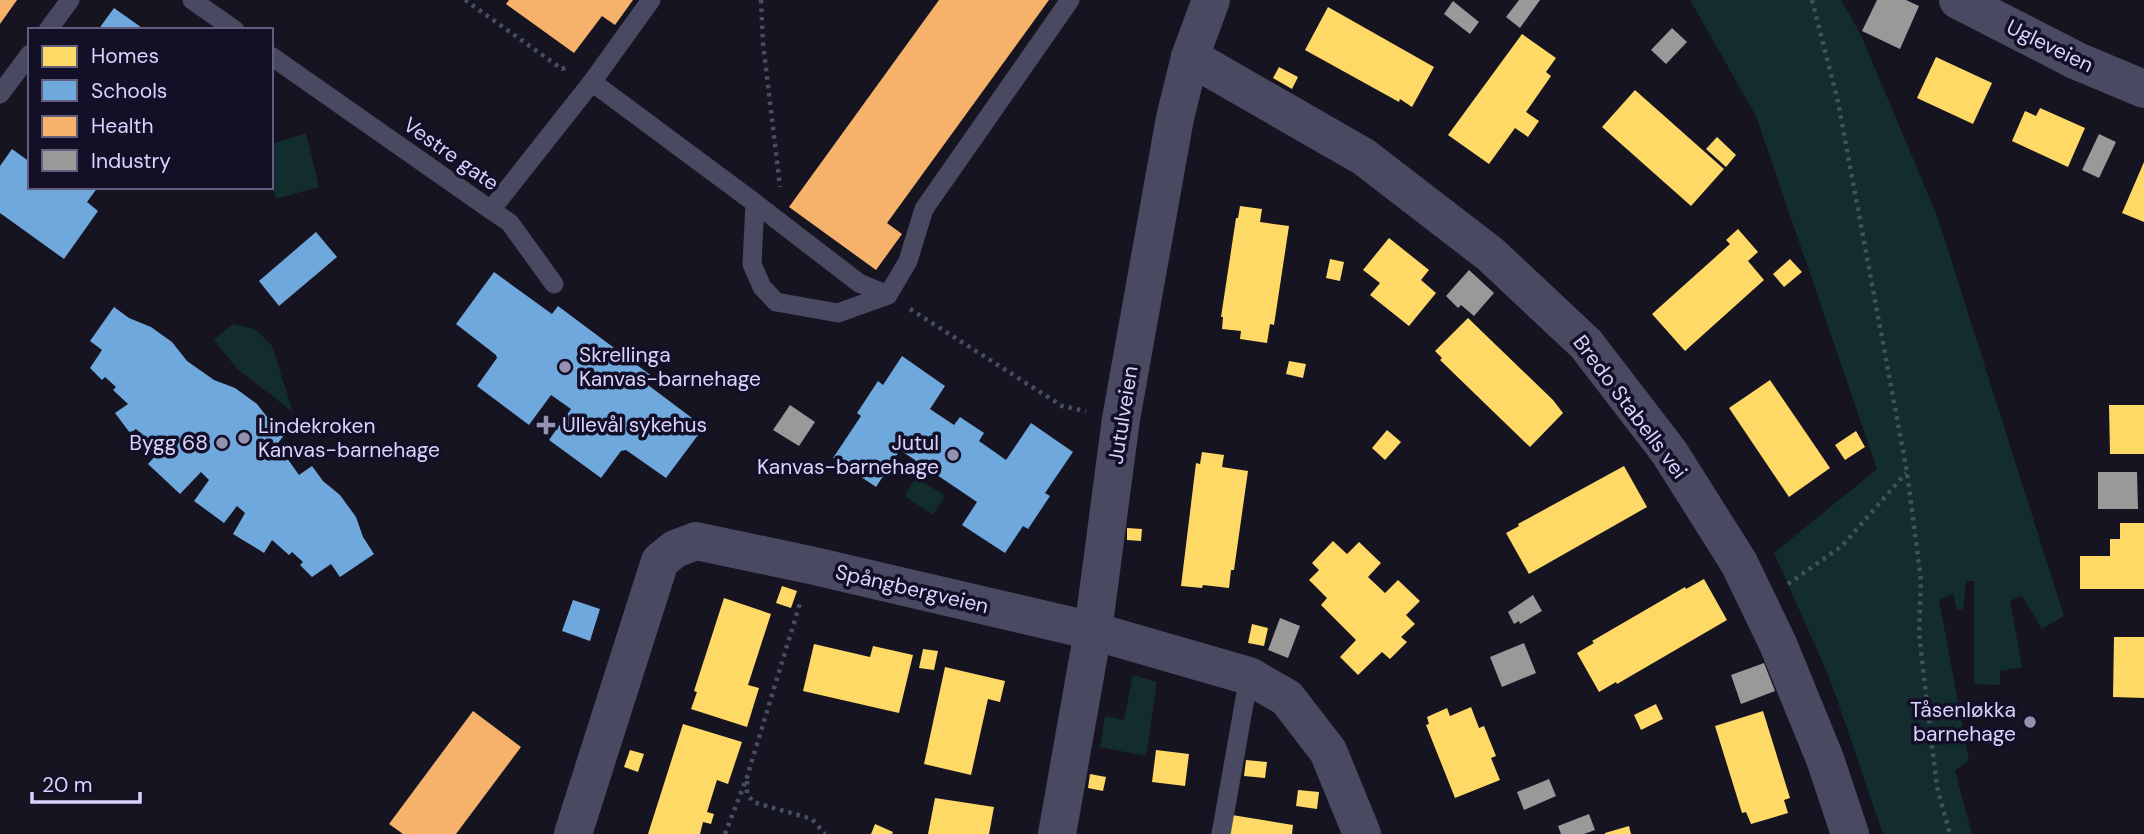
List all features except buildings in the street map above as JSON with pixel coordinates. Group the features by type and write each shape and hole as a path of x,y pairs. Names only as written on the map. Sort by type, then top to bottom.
{"street":[{"name":"Jutulveien","path":"1057,834 1093,631 1121,419 1175,118 1190,57 1211,0"},
{"name":"Ugleveien","path":"1958,0 2077,61 2144,89"},
{"name":"Bredo Stabells vei","path":"1190,57 1364,157 1490,254 1586,344 1669,452 1739,563 1778,644 1825,759 1850,834"},
{"name":"Spångbergveien","path":"573,834 660,561 675,549 696,541 1093,631 1249,676 1287,698 1328,751 1362,834"}],"lane":[{"path":"49,28 70,0"},
{"path":"192,0 231,28"},
{"name":"Vestre gate","path":"273,56 491,210 592,82 651,0"},
{"path":"755,203 752,264 762,287 776,302 838,313 888,295 908,261 924,209 1070,0"},
{"path":"0,94 28,57"},
{"path":"592,82 859,282 888,295"},
{"path":"491,210 510,223 554,284"},
{"path":"1221,834 1249,676"}],"path":[{"path":"465,0 562,69 574,63"},
{"path":"761,0 763,43 780,188 789,229"},
{"path":"1812,0 1838,102 1907,472 1921,580 1919,633 1937,788 1950,834"},
{"path":"888,295 1062,406 1121,419"},
{"path":"1759,605 1842,546 1907,472"},
{"path":"725,834 747,777 810,565"},
{"path":"747,777 747,793 752,802 812,819 825,834"}],"green space":[{"path":"1690,0 1841,0 1861,35 1938,218 2064,616 2042,629 2022,596 2010,601 2022,667 2000,671 2000,685 1974,684 1974,581 1966,581 1963,609 1957,610 1953,593 1939,600 1969,760 1955,771 1972,834 1883,834 1830,679 1774,553 1877,469 1756,116"},
{"path":"306,133 319,187 276,199 273,189 273,143"},
{"path":"233,324 255,329 272,346 293,412 237,369 214,340"},
{"path":"916,477 945,496 933,515 905,496"},
{"path":"1133,675 1157,682 1146,756 1100,747 1105,716 1124,720"}],"place":[{"name":"Skrellinga Kanvas-barnehage","path":"565,367"},
{"name":"Ullevål sykehus","path":"546,425"},
{"name":"Lindekroken Kanvas-barnehage","path":"244,438"},
{"name":"Bygg 68","path":"222,443"},
{"name":"Jutul Kanvas-barnehage","path":"953,455"},
{"name":"Tåsenløkka barnehage","path":"2030,722"}]}
